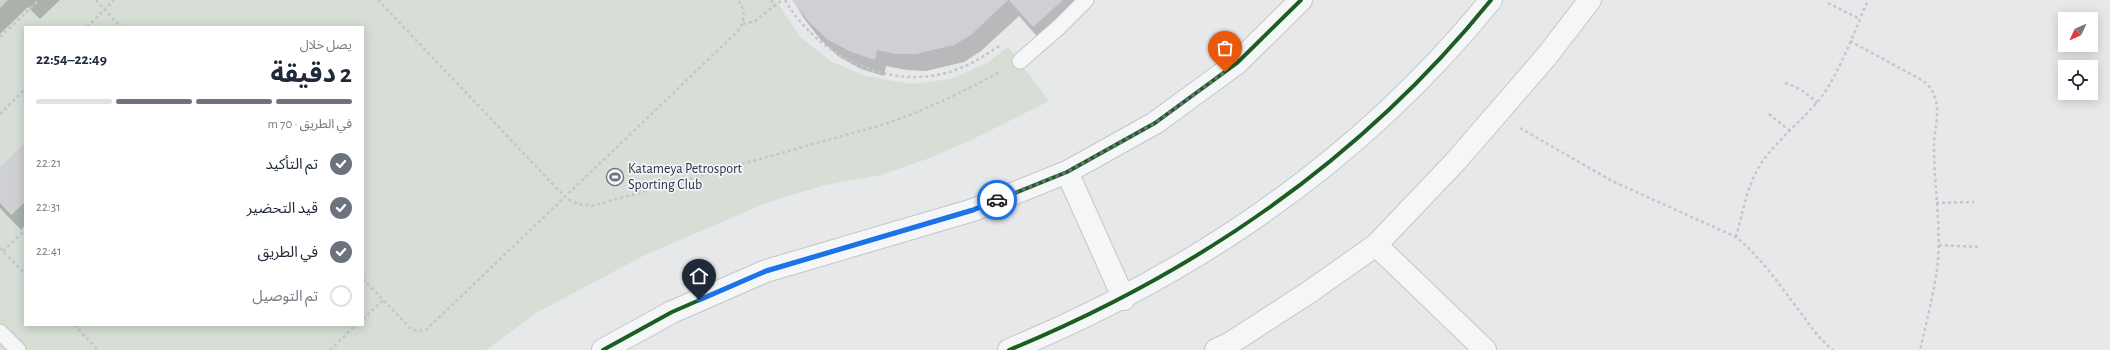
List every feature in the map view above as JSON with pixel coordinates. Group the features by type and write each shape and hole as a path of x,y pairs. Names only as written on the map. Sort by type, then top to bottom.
{"street":[{"path":"1009,350 1124,298 1219,243 1274,206 1343,151 1408,92 1469,28 1491,0"},
{"path":"1216,350 1229,344 1308,293 1376,245 1456,161 1546,57 1590,0"},
{"path":"603,350 672,312 766,271 973,210 1067,172 1155,123 1237,63 1297,2"},
{"path":"1067,172 1124,298"},
{"path":"1376,245 1485,350"}],"lane":[{"path":"1020,61 1086,0"},
{"path":"0,332 18,350"}],"path":[{"path":"0,37 39,0"},
{"path":"96,0 120,26"},
{"path":"88,26 114,0"},
{"path":"378,0 566,198 578,204 592,206 886,124 923,111 960,94 1020,61"},
{"path":"364,280 411,329 418,331 426,330 566,198 738,31 743,24 744,15 742,6 738,0"},
{"path":"771,0 774,6"},
{"path":"743,24 755,21 784,0 809,33 828,48 848,60 870,69 893,75 916,77 937,75 957,70 976,61 1005,42 1016,39 1026,42 1034,48"},
{"path":"1736,237 1749,188 1762,163 1817,103 1833,77 1868,0"},
{"path":"1828,3 1860,19"},
{"path":"1850,41 1928,84 1934,95 1937,106 1934,143 1939,245 1937,271 1920,350"},
{"path":"1785,83 1797,87 1807,93 1817,103"},
{"path":"0,114 24,90"},
{"path":"1496,114 1612,181 1736,237 1748,247 1791,300 1817,336 1833,350"},
{"path":"1769,114 1790,131"},
{"path":"1936,203 1974,202"},
{"path":"3,251 24,231"},
{"path":"1939,245 1980,247"},
{"path":"0,248 24,273"},
{"path":"364,318 383,300"},
{"path":"75,326 98,350"},
{"path":"330,350 355,326"}],"shaded area":[{"name":"Katameya Petrosport Sporting Club","path":"0,0 776,0 800,37 832,62 865,76 912,84 951,79 987,63 1008,47 1049,101 971,140 927,159 881,175 825,185 766,203 643,256 536,313 486,350 0,350"}],"building":[{"path":"0,0 8,0 0,8"},
{"path":"792,0 1008,0 971,35 954,45 916,54 896,54 877,50 875,60 851,52 828,40 810,23"},
{"path":"1009,0 1063,0 1033,27"},
{"path":"24,144 24,203 11,215 0,203 0,167"}],"cycle path":[{"path":"603,350 672,312 766,271 973,210 1067,172 1155,123 1237,63 1301,0"},
{"path":"1009,350 1079,319 1146,285 1211,247 1272,205 1332,160 1388,111 1441,57 1491,0"}],"way so far":[{"path":"997,200 1067,172 1155,123 1225,72"}],"place":[{"name":"Katameya Petrosport Sporting Club","path":"615,177"}],"route":[{"path":"699,300 766,271 875,237 973,210 997,200"}]}
